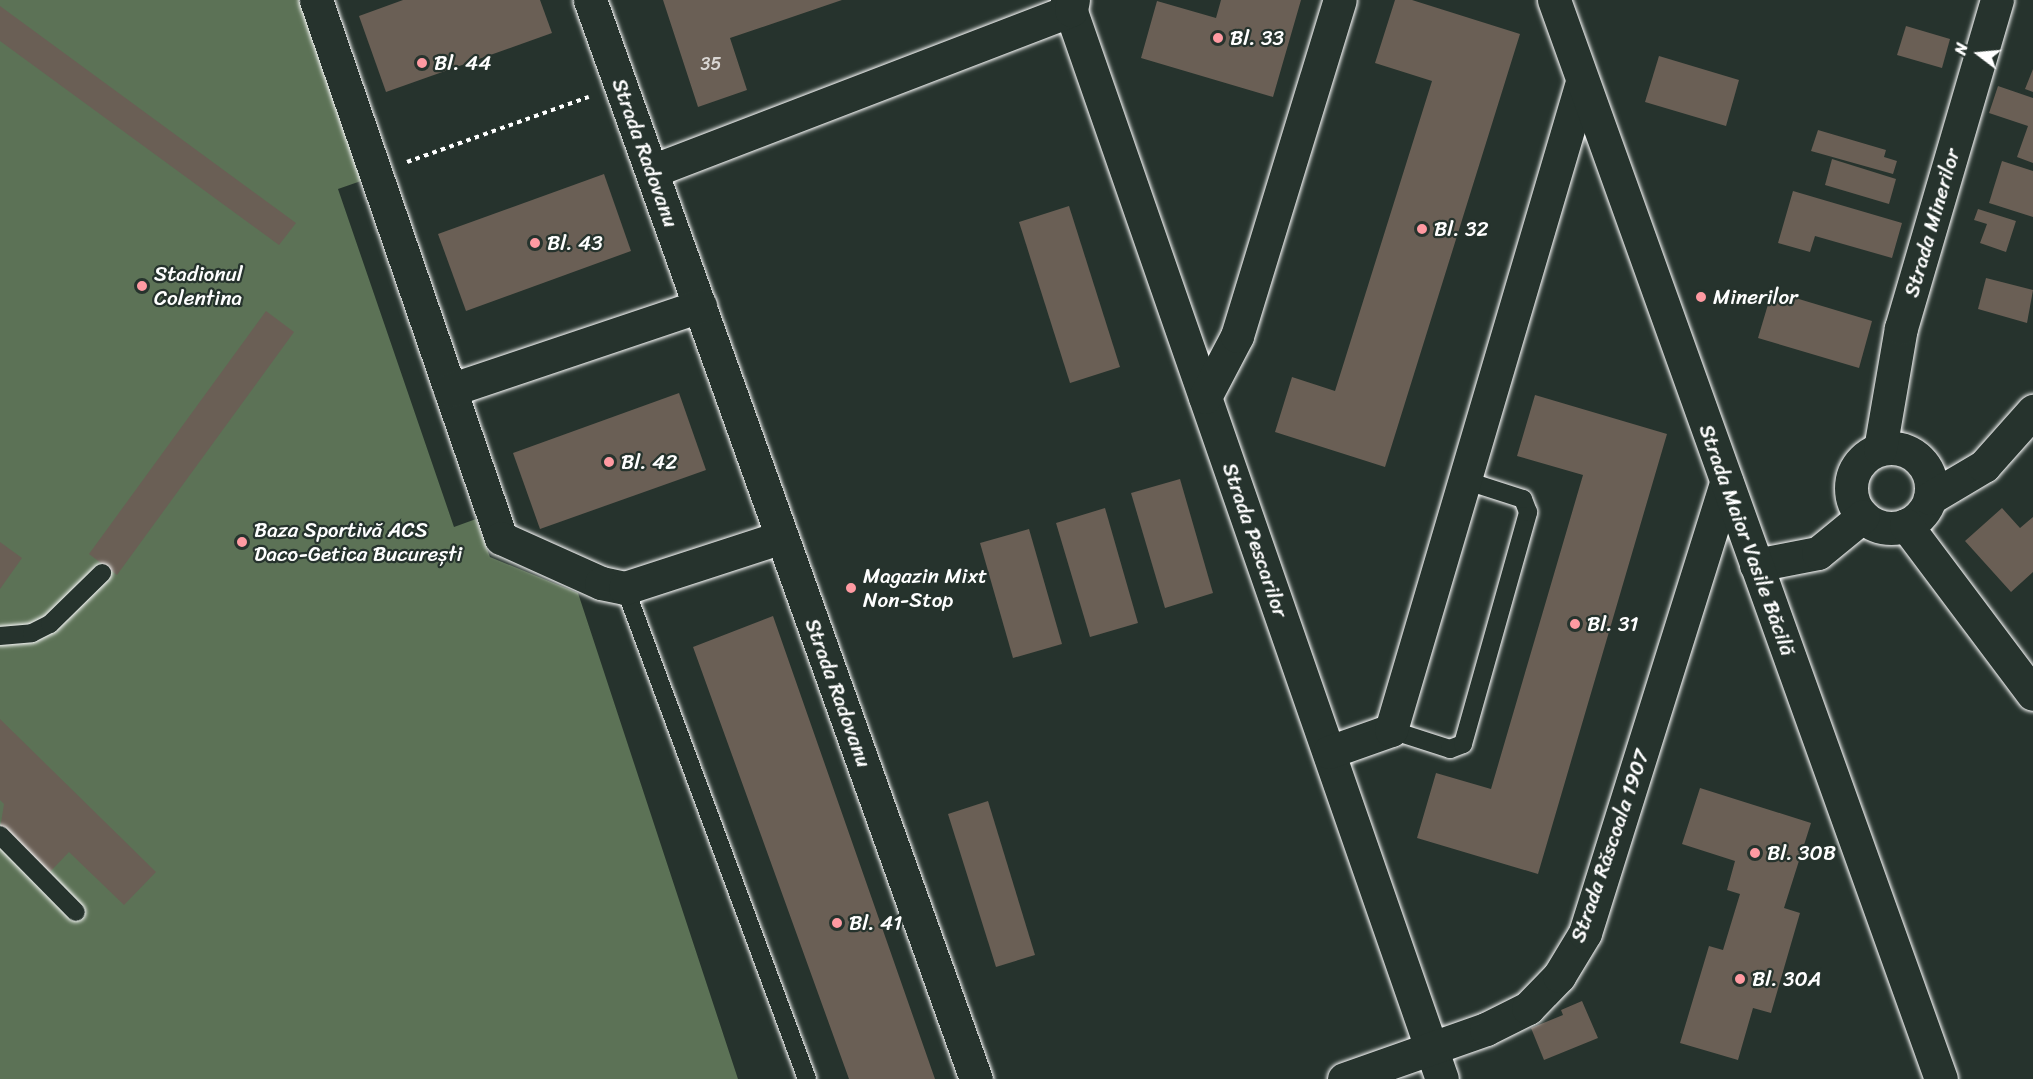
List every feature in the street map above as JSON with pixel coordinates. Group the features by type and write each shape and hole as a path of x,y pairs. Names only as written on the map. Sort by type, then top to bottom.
{"street":[{"path":"316,0 501,538 601,583 624,588 782,537"},
{"name":"Strada Radovanu","path":"591,0 976,1079"},
{"path":"1205,397 1237,336 1340,0"},
{"name":"Strada Maior Vasile Băcilă","path":"1554,0 1941,1079"},
{"name":"Strada Minerilor","path":"1880,449 1901,328 1996,0"},
{"path":"652,171 1070,3"},
{"name":"Strada Pescarilor","path":"1070,3 1442,1079"},
{"path":"1329,752 1391,730 1582,82"},
{"path":"450,390 700,306"},
{"path":"1930,498 1931,484 1919,459 1901,449 1880,449 1868,455 1852,477 1854,505 1863,516 1883,527 1906,525 1917,519 1930,498 1984,466 2033,411"},
{"name":"Strada Răscoala 1907","path":"1344,1079 1431,1048 1528,1008 1559,976 1585,933 1726,482"},
{"path":"1756,565 1818,553 1863,516"},
{"path":"1906,525 2033,694"}],"lane":[{"path":"1391,730 1450,749 1463,744 1528,512 1523,499 1464,480"},
{"path":"0,636 32,633 50,624 102,573"},
{"path":"624,588 807,1079"},
{"path":"0,835 76,912"}],"path":[{"path":"376,173 621,86"}],"green space":[{"name":"Baza Sportivă ACS Daco-Getica București","path":"0,0 299,0 361,181 338,189 454,527 476,519 490,557 578,593 738,1079 0,1079"}],"building":[{"name":"Bl. 44","path":"403,0 540,0 552,33 386,92 359,16"},
{"path":"663,0 842,0 730,38 747,90 698,107"},
{"name":"Bl. 33","path":"1221,0 1301,0 1273,97 1141,58 1157,1 1216,18"},
{"name":"Bl. 32","path":"1395,0 1412,0 1520,34 1385,467 1275,432 1292,377 1335,391 1432,81 1375,63"},
{"path":"0,6 296,223 279,245 0,41"},
{"path":"1906,26 1950,39 1942,68 1897,55"},
{"path":"1659,56 1739,80 1726,126 1645,102"},
{"path":"2033,69 2033,92 2025,89"},
{"path":"1998,86 2033,98 2033,163 2017,157 2028,126 1989,113"},
{"path":"1818,130 1886,150 1884,157 1897,161 1893,174 1811,151"},
{"path":"1832,159 1896,179 1889,204 1825,185"},
{"path":"2002,161 2033,171 2033,217 1989,203"},
{"name":"Bl. 43","path":"604,174 631,251 466,311 438,234"},
{"path":"1793,191 1902,223 1892,258 1815,236 1810,252 1778,243"},
{"path":"1069,206 1120,367 1070,383 1019,222"},
{"path":"1978,209 2016,221 2006,252 1980,243 1987,224 1974,220"},
{"path":"1986,278 2033,290 2027,323 1978,309"},
{"path":"1772,291 1872,321 1859,368 1758,338"},
{"path":"266,311 294,332 117,575 89,554"},
{"name":"Bl. 42","path":"679,393 706,470 540,529 513,453"},
{"name":"Bl. 31","path":"1535,395 1667,434 1538,874 1417,838 1436,773 1491,789 1583,475 1517,456"},
{"path":"1180,479 1213,593 1165,608 1131,493"},
{"path":"1105,508 1138,623 1090,637 1056,523"},
{"path":"2002,508 2020,528 2033,517 2033,572 2011,592 1965,541"},
{"path":"1029,529 1062,644 1013,658 980,543"},
{"path":"0,542 22,558 0,589"},
{"name":"Bl. 41","path":"773,616 935,1079 849,1079 693,647"},
{"path":"0,719 156,872 124,905 69,852 47,875 0,829 4,804 0,800"},
{"path":"1700,788 1811,823 1784,908 1800,913 1771,1013 1753,1008 1738,1060 1680,1043 1709,946 1723,950 1740,894 1727,890 1735,861 1682,844"},
{"path":"988,801 1035,955 996,967 948,814"},
{"path":"1582,1001 1598,1038 1544,1060 1531,1028 1563,1015 1561,1010"}],"place":[{"name":"Bl. 33","path":"1218,38"},
{"name":"Bl. 44","path":"422,63"},
{"name":"Bl. 32","path":"1422,229"},
{"name":"Bl. 43","path":"535,243"},
{"name":"Stadionul Colentina","path":"142,286"},
{"name":"Minerilor","path":"1701,297"},
{"name":"Bl. 42","path":"609,462"},
{"name":"Baza Sportivă ACS Daco-Getica București","path":"242,542"},
{"name":"Magazin Mixt Non-Stop","path":"851,588"},
{"name":"Bl. 31","path":"1575,624"},
{"name":"Bl. 30B","path":"1755,853"},
{"name":"Bl. 41","path":"837,923"},
{"name":"Bl. 30A","path":"1740,979"}]}
